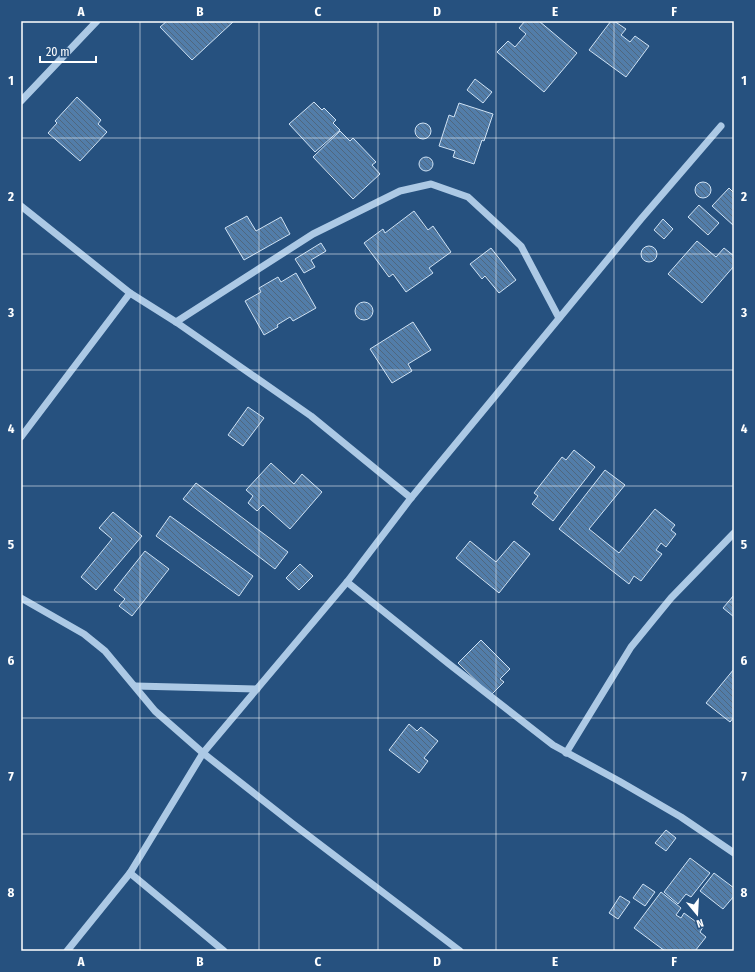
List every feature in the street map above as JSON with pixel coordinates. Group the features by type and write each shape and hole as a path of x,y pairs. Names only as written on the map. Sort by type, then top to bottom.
{"street":[{"path":"21,101 97,21"},
{"path":"67,951 130,873 203,753 348,582 411,498 641,218 721,126"},
{"path":"176,322 313,234 400,191 431,184 468,197 521,246 559,318"},
{"path":"21,206 130,293 176,322 312,416 411,498"},
{"path":"21,437 130,293"},
{"path":"566,753 631,647 671,598 734,533"},
{"path":"348,582 448,664 553,746 681,817 734,853"},
{"path":"21,598 84,634 105,651 156,711 203,753 460,951"},
{"path":"136,686 257,689"},
{"path":"130,873 224,951"}],"building":[{"path":"167,21 234,21 192,60 160,27"},
{"path":"525,21 539,21 577,53 544,92 497,52 508,41 515,47 526,34 519,28"},
{"path":"611,21 614,21 626,29 621,35 630,42 635,36 649,46 626,77 589,50"},
{"path":"475,79 492,92 483,103 467,90"},
{"path":"77,97 101,120 98,124 107,132 80,161 48,133 57,123 55,121"},
{"path":"314,102 322,110 324,108 336,120 333,123 340,130 315,152 289,124"},
{"path":"459,103 493,114 474,164 453,157 455,151 439,146 449,115 454,117"},
{"path":"423,123 429,125 431,131 429,137 423,139 417,137 415,131 417,125"},
{"path":"340,131 350,141 353,138 376,162 372,165 380,174 353,199 313,157"},
{"path":"423,157 429,157 433,161 433,167 429,171 423,171 419,167 419,161"},
{"path":"703,182 709,184 711,190 709,196 703,198 697,196 695,190 697,184"},
{"path":"729,188 734,193 734,226 712,206"},
{"path":"699,205 719,223 708,235 688,217"},
{"path":"414,211 428,230 433,226 451,252 429,268 433,273 406,292 393,274 389,277 364,243 383,229 385,233"},
{"path":"247,216 256,231 281,217 290,234 244,260 225,228"},
{"path":"663,219 673,229 664,239 654,230"},
{"path":"697,241 716,257 724,248 734,256 734,266 702,303 668,274"},
{"path":"321,243 326,251 311,260 315,267 304,273 295,259"},
{"path":"646,246 652,246 657,251 655,260 652,262 646,262 641,257 641,251"},
{"path":"491,248 516,280 499,293 485,276 482,279 470,264"},
{"path":"296,273 316,308 293,321 290,317 277,325 278,327 264,335 245,301 261,292 259,288 278,277 281,282"},
{"path":"360,302 368,302 373,307 371,318 368,320 360,320 355,315 355,307"},
{"path":"413,322 431,350 408,364 412,371 392,383 370,349"},
{"path":"248,407 264,418 243,446 228,435"},
{"path":"574,450 595,467 553,521 532,504 538,496 534,493 562,457 566,460"},
{"path":"271,463 294,484 302,474 322,492 290,529 263,505 257,511 248,503 253,496 246,490"},
{"path":"605,470 625,485 589,529 619,553 655,509 675,525 671,530 676,534 666,547 661,543 656,550 662,554 641,581 634,576 629,584 559,529"},
{"path":"196,483 288,552 275,569 183,499"},
{"path":"113,512 142,536 96,590 81,577 112,539 99,528"},
{"path":"170,516 253,576 239,596 156,536"},
{"path":"470,541 496,562 514,541 530,554 499,593 456,558"},
{"path":"145,551 169,569 132,616 119,606 125,599 114,590"},
{"path":"300,564 313,576 299,590 286,578"},
{"path":"734,595 734,617 723,608"},
{"path":"481,640 510,669 500,679 504,682 491,695 458,663"},
{"path":"734,669 734,717 730,722 706,703"},
{"path":"409,724 417,731 421,727 438,741 424,758 428,761 419,773 389,750"},
{"path":"666,830 676,838 666,851 655,843"},
{"path":"690,858 710,873 691,897 686,894 678,904 664,892"},
{"path":"714,873 734,888 734,896 723,909 700,891"},
{"path":"643,884 655,892 645,906 633,898"},
{"path":"661,892 681,908 676,915 681,918 684,913 703,927 700,932 706,937 695,951 665,951 634,928"},
{"path":"620,896 630,902 618,919 609,913"}]}
